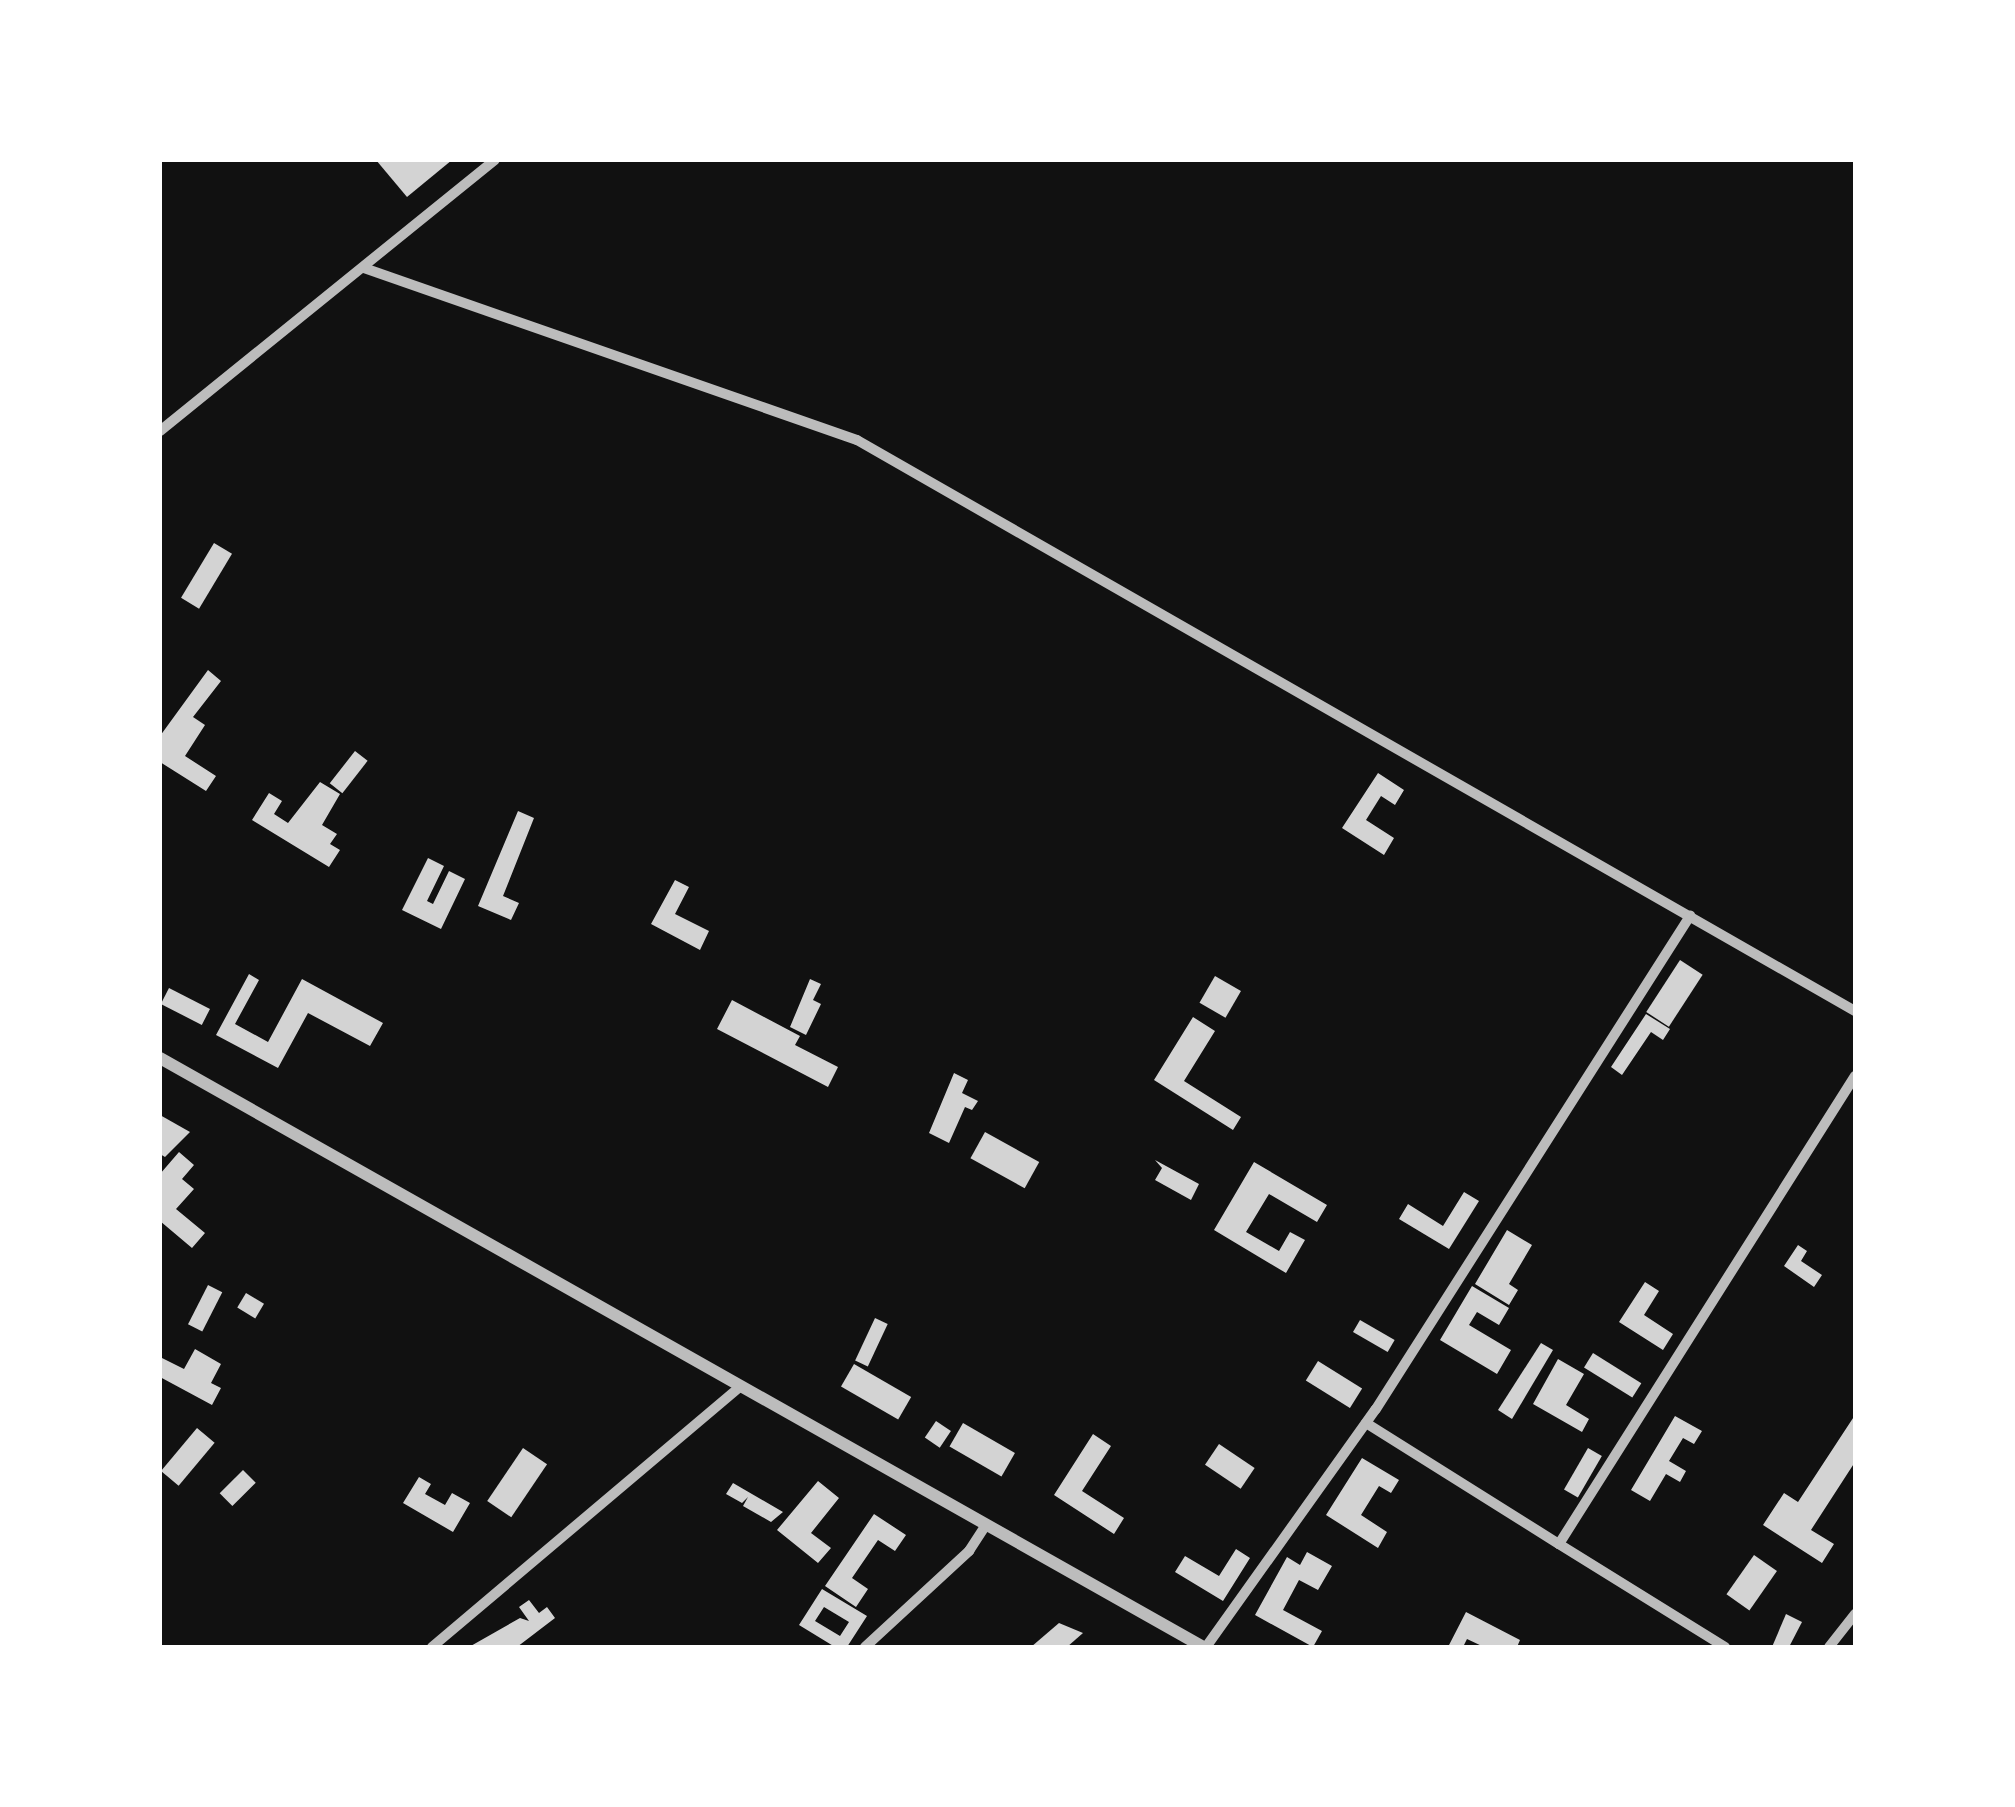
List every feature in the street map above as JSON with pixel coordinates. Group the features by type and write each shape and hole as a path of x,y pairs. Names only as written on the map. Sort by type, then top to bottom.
{"street":[{"path":"160,431 495,160"},
{"path":"364,268 857,440 1855,1010"},
{"path":"160,1058 1204,1647 1366,1422 1690,916"},
{"path":"1560,1544 1855,1076"},
{"path":"432,1647 741,1386"},
{"path":"1366,1422 1724,1647"},
{"path":"865,1647 969,1551 986,1524"},
{"path":"1830,1647 1855,1614"}],"building":[{"path":"376,160 452,160 407,197"},
{"path":"214,543 232,554 199,609 181,598"},
{"path":"208,670 221,681 193,717 205,725 185,756 216,776 206,791 160,762 160,736"},
{"path":"355,751 368,761 342,793 330,783"},
{"path":"1378,773 1404,790 1395,805 1381,796 1366,820 1394,838 1384,855 1342,828"},
{"path":"320,782 340,794 322,825 337,834 330,844 340,850 329,867 252,820 269,793 282,801 274,814 288,823"},
{"path":"518,811 534,818 503,896 519,903 511,920 478,906"},
{"path":"428,858 444,866 427,901 433,904 449,871 465,879 441,929 402,910"},
{"path":"675,880 689,887 675,914 709,931 700,950 651,924"},
{"path":"1680,960 1703,975 1669,1027 1646,1012"},
{"path":"249,974 259,980 235,1024 268,1042 302,979 383,1023 370,1046 308,1013 278,1068 216,1035"},
{"path":"1215,976 1241,991 1225,1018 1200,1003"},
{"path":"810,979 821,984 813,1000 821,1004 806,1035 790,1027"},
{"path":"169,988 210,1009 202,1025 161,1004"},
{"path":"732,1000 800,1036 795,1045 838,1067 828,1087 717,1029"},
{"path":"1646,1014 1670,1029 1663,1040 1651,1032 1622,1075 1611,1067"},
{"path":"1193,1017 1215,1031 1184,1081 1241,1117 1233,1130 1154,1080"},
{"path":"954,1073 968,1080 962,1093 978,1101 972,1110 965,1107 949,1143 929,1133"},
{"path":"160,1115 190,1132 165,1157 160,1154"},
{"path":"985,1132 1039,1162 1025,1188 970,1158"},
{"path":"179,1152 194,1165 182,1179 194,1189 176,1209 205,1233 192,1248 160,1221 160,1174"},
{"path":"1155,1160 1199,1184 1191,1200 1155,1180 1162,1168"},
{"path":"1254,1162 1327,1205 1317,1222 1269,1194 1246,1232 1279,1251 1290,1232 1305,1240 1286,1273 1214,1230"},
{"path":"1464,1192 1479,1201 1449,1249 1399,1219 1408,1204 1443,1226"},
{"path":"1507,1230 1532,1245 1509,1284 1518,1290 1509,1305 1475,1284"},
{"path":"1798,1245 1807,1251 1801,1261 1822,1275 1814,1287 1784,1266"},
{"path":"1645,1282 1659,1291 1644,1315 1673,1334 1663,1350 1619,1322"},
{"path":"208,1285 222,1292 202,1331 188,1324"},
{"path":"1472,1286 1509,1308 1499,1325 1477,1312 1469,1325 1511,1350 1497,1374 1440,1340"},
{"path":"246,1293 264,1304 255,1318 237,1308"},
{"path":"875,1318 888,1324 868,1367 855,1361"},
{"path":"1360,1320 1395,1340 1388,1352 1353,1332"},
{"path":"1541,1343 1553,1350 1512,1419 1498,1410"},
{"path":"195,1349 221,1364 211,1383 221,1388 212,1405 160,1377 160,1357 184,1369"},
{"path":"1593,1353 1641,1383 1632,1398 1584,1367"},
{"path":"1558,1359 1584,1374 1566,1405 1589,1419 1582,1432 1533,1404"},
{"path":"1318,1361 1362,1389 1350,1408 1306,1381"},
{"path":"854,1364 911,1397 898,1420 841,1387"},
{"path":"1855,1415 1855,1462 1811,1530 1834,1544 1822,1563 1763,1525 1784,1493 1798,1502"},
{"path":"1675,1416 1702,1431 1694,1444 1683,1438 1669,1461 1686,1471 1680,1482 1666,1474 1650,1501 1631,1490"},
{"path":"936,1421 951,1431 940,1448 925,1438"},
{"path":"963,1423 1015,1453 1001,1476 950,1446"},
{"path":"197,1428 215,1443 179,1486 161,1471"},
{"path":"1093,1434 1111,1446 1082,1491 1124,1518 1114,1534 1054,1495"},
{"path":"1219,1444 1255,1468 1241,1489 1205,1465"},
{"path":"523,1448 547,1464 511,1517 487,1501"},
{"path":"1588,1448 1602,1456 1578,1498 1564,1490"},
{"path":"1362,1458 1399,1480 1391,1493 1379,1486 1361,1515 1387,1532 1378,1548 1326,1515"},
{"path":"243,1470 256,1483 232,1506 220,1493"},
{"path":"419,1477 431,1484 425,1494 445,1505 452,1493 470,1503 453,1532 403,1503"},
{"path":"818,1481 839,1498 811,1533 831,1548 818,1563 777,1530"},
{"path":"733,1483 783,1512 771,1522 743,1506 748,1497 742,1503 726,1494"},
{"path":"874,1514 906,1535 895,1551 878,1540 852,1578 868,1589 856,1607 825,1586"},
{"path":"1236,1549 1250,1558 1223,1601 1175,1572 1185,1556 1219,1576"},
{"path":"1307,1552 1332,1566 1318,1590 1299,1580 1283,1610 1322,1631 1313,1647 1255,1615 1287,1557 1300,1565"},
{"path":"1754,1555 1777,1571 1749,1610 1726,1594"},
{"path":"822,1589 867,1616 847,1647 835,1647 799,1625","holes":["824,1607 849,1622 840,1636 815,1621"]},
{"path":"529,1600 539,1613 547,1607 555,1618 517,1647 469,1647 520,1618 529,1621 519,1607"},
{"path":"1466,1612 1520,1640 1517,1647 1484,1647 1467,1639 1463,1647 1448,1647"},
{"path":"1786,1614 1802,1622 1789,1647 1772,1647"},
{"path":"1059,1623 1083,1633 1067,1647 1031,1647"}]}
